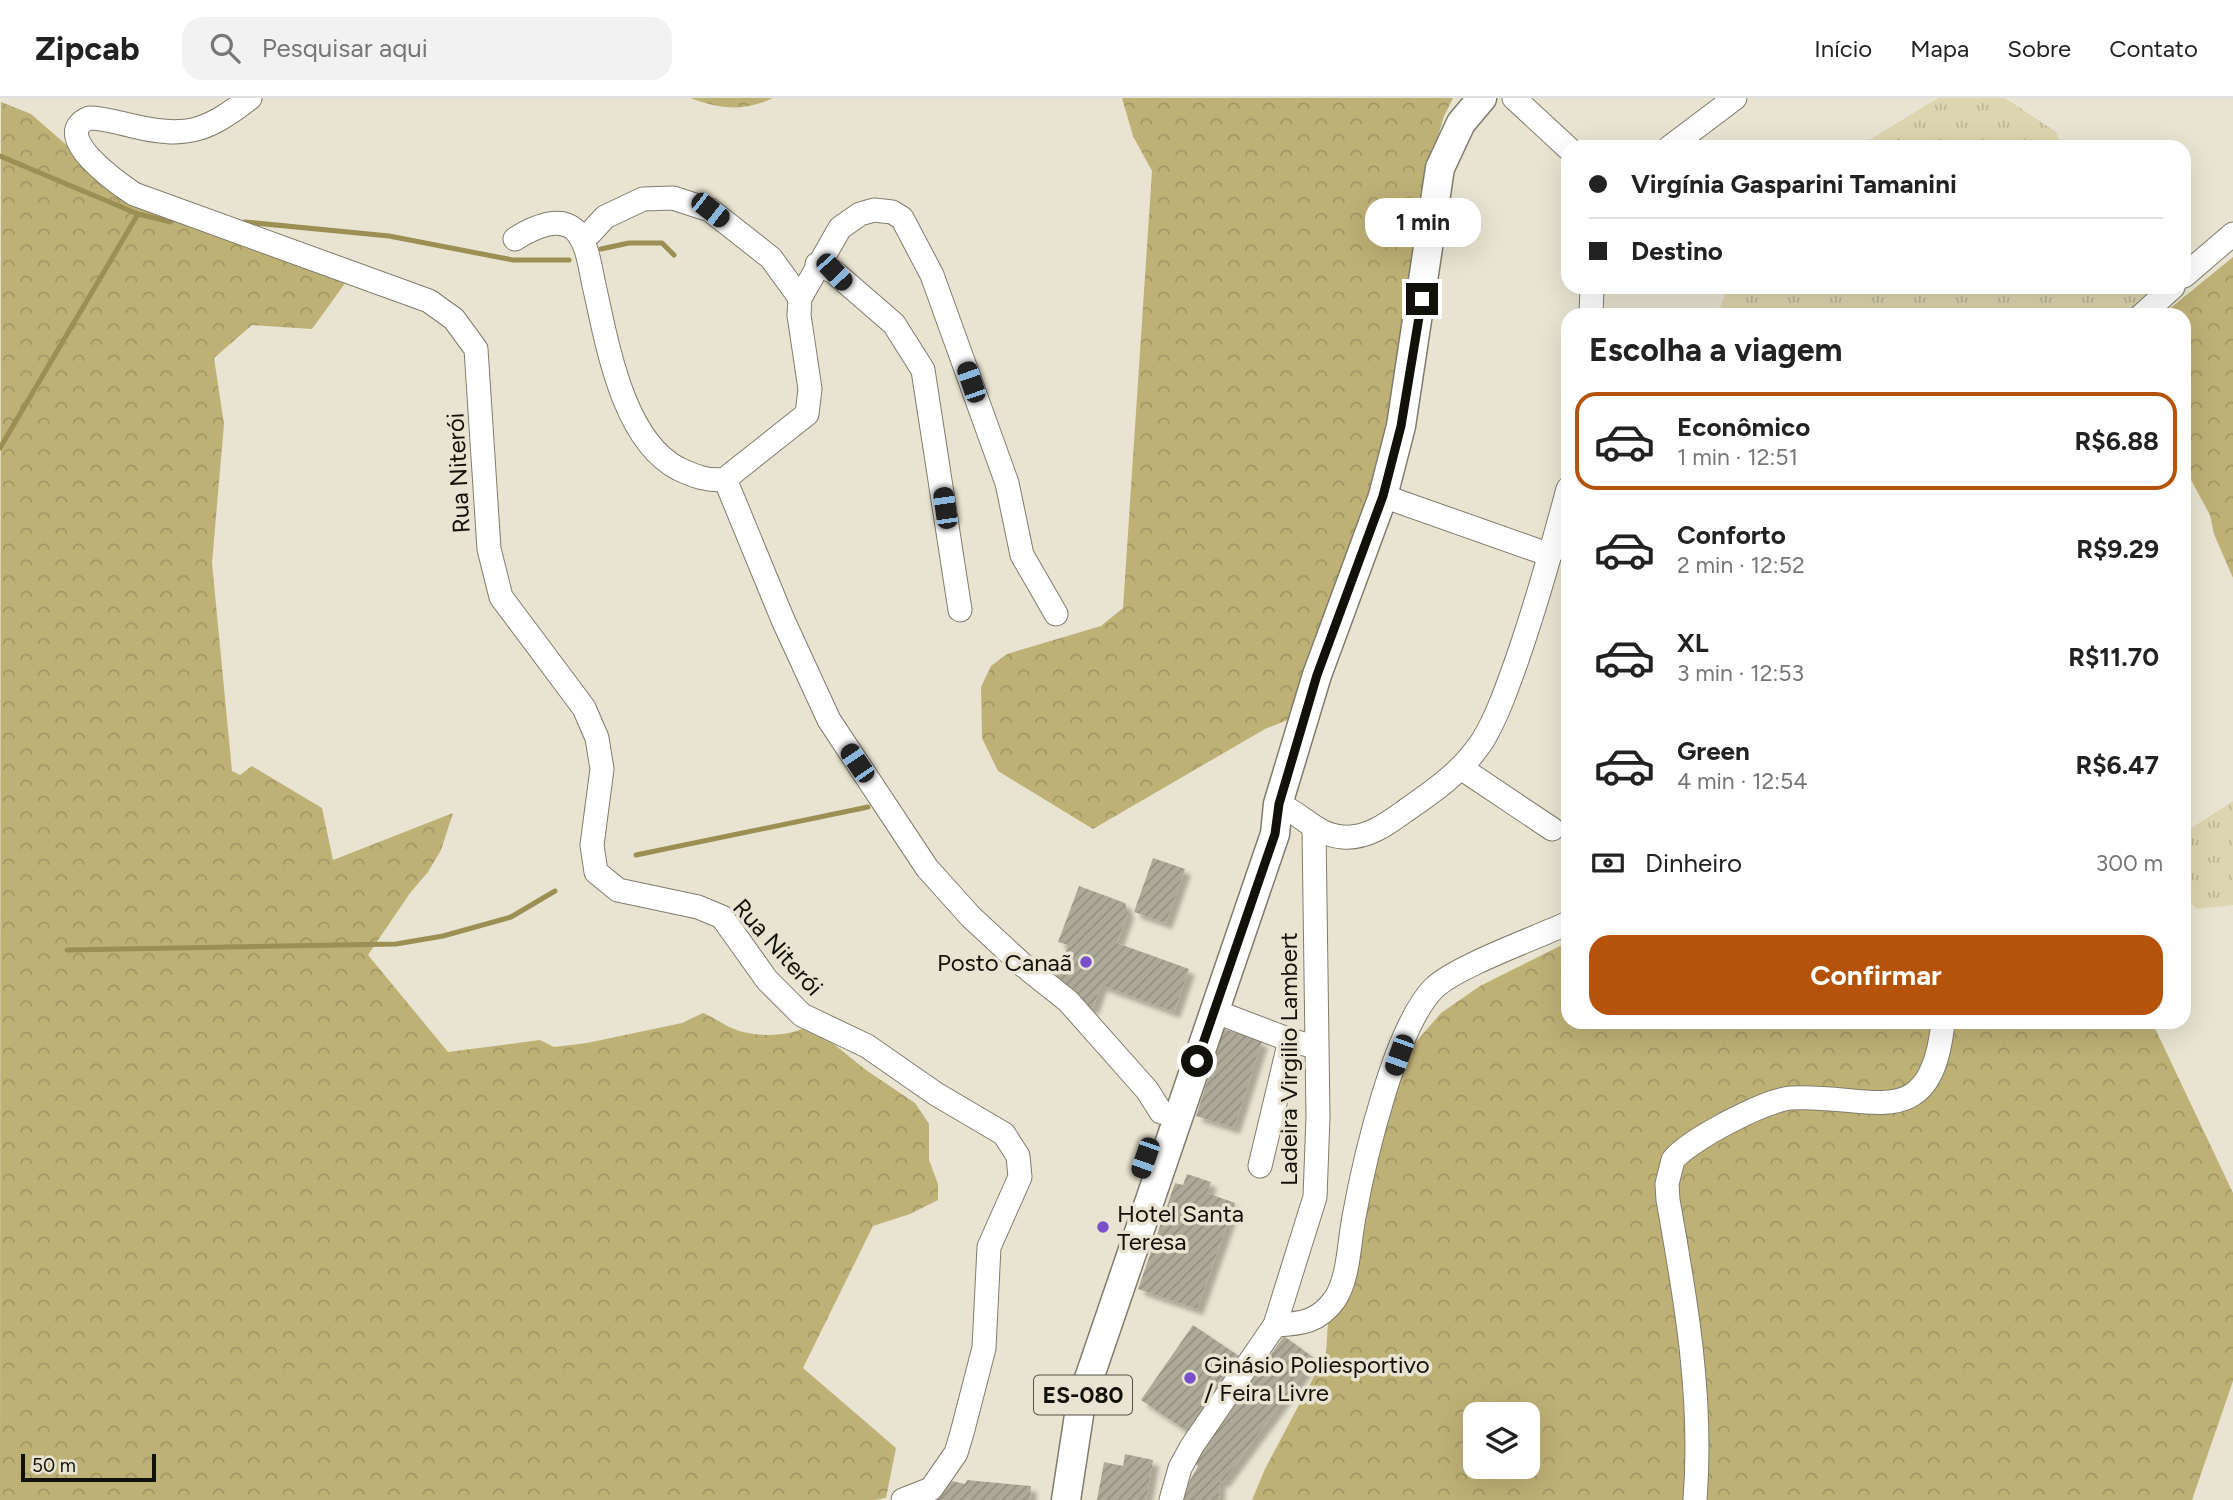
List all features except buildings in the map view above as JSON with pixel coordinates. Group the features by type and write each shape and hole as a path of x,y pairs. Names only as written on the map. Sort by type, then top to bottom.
{"main road":[{"name":"ES-080","path":"1066,1500 1081,1402 1275,834 1279,804 1317,675 1383,496 1401,426 1440,168 1461,123 1482,98"},
{"name":"ES-080","path":"1048,1500 1056,1426 1063,1396 1259,830 1279,804"}],"street":[{"name":"Rua Niterói","path":"250,98 218,122 187,133 161,133 89,118 81,121 76,129 77,138 88,157 108,177 134,194 429,301 454,319 476,349 486,519 494,574 501,597 584,708 592,725 602,769 592,845 596,872 618,890 698,907 722,917 767,980 802,1015 867,1046 936,1094 1004,1134 1018,1156 1018,1189 989,1247 984,1348 956,1453 931,1489 903,1500"},
{"path":"1514,98 1561,142"},
{"path":"1679,140 1735,98"},
{"path":"583,241 605,217 643,199 673,198 710,210 771,258 800,298"},
{"path":"515,239 535,228 560,224 571,228 583,241 609,350 632,414 653,447 668,463 707,480 725,480 807,414 810,389 799,315 800,298 817,264 841,228 860,214 874,210 892,212 902,218 912,234 945,308 1001,463 1021,555 1056,614"},
{"path":"2191,270 2233,234"},
{"path":"817,264 834,272 894,324 923,370 960,610"},
{"path":"2150,308 2165,294"},
{"path":"725,480 783,620 829,720 927,869 989,933 1068,1001 1147,1090 1161,1112"},
{"path":"1383,496 1550,555"},
{"path":"1279,804 1297,812 1314,829 1346,838 1378,830 1436,790 1461,768 1483,740 1504,695 1561,515"},
{"path":"1461,768 1552,830"},
{"name":"Ladeira Virgilio Lambert","path":"1171,1500 1180,1468 1192,1446 1275,1325 1315,1197 1318,1140 1314,829"},
{"path":"1275,1325 1312,1321 1325,1310 1341,1287 1369,1141 1408,1032 1423,1002 1436,986 1479,963 1561,926"},
{"path":"1214,1011 1315,1047"},
{"path":"1695,1500 1696,1390 1692,1333 1668,1200 1667,1184 1673,1160 1736,1119 1780,1100 1880,1102 1909,1097 1926,1084 1933,1072 1942,1029"},
{"path":"1260,1166 1290,1040"}],"green space":[{"path":"690,98 773,98 752,105 732,107 712,105"},
{"path":"1122,98 1453,98 1444,116 1435,147 1389,461 1295,717 1265,729 1093,829 998,771 982,738 981,687 991,666 1007,654 1101,626 1123,608 1152,171 1133,136"},
{"path":"1938,98 2005,98 2056,132 2059,140 1869,140"},
{"path":"1,102 31,114 101,175 346,282 312,329 252,325 214,358 224,424 212,563 232,771 240,775 252,766 322,808 333,860 453,813 441,850 428,872 410,893 368,955 448,1052 540,1040 554,1047 587,1043 682,1023 703,1013 748,1033 785,1034 810,1025 866,1070 915,1103 929,1124 929,1160 938,1184 938,1200 910,1214 873,1226 803,1368 896,1448 886,1498 0,1500"},
{"path":"2233,257 2233,578 2214,534 2210,515 2191,480 2191,308 2171,308"},
{"path":"1725,294 2154,294 2155,301 2146,308 1720,308"},
{"path":"2233,801 2233,905 2196,909 2191,903 2191,828"},
{"path":"1561,946 1561,1029 2155,1029 2233,1193 2233,1381 2192,1500 1252,1500 1265,1469 1326,1354 1329,1305 1373,1148 1415,1043 1441,1013 1480,986"}],"waterway":[{"path":"0,156 138,214 171,222"},
{"path":"0,448 138,214"},
{"path":"245,222 389,236 513,260 569,260"},
{"path":"601,249 629,243 662,243 674,255"},
{"path":"636,855 868,807"},
{"path":"67,950 396,944 443,936 511,917 555,891"}],"place":[{"name":"Posto Canaã","path":"1086,962"},
{"name":"Hotel Santa Teresa","path":"1103,1227"},
{"name":"Ginásio Poliesportivo / Feira Livre","path":"1190,1378"}],"route":[{"path":"1197,1061 1275,834 1279,804 1317,675 1383,496 1401,426 1422,299"}]}
